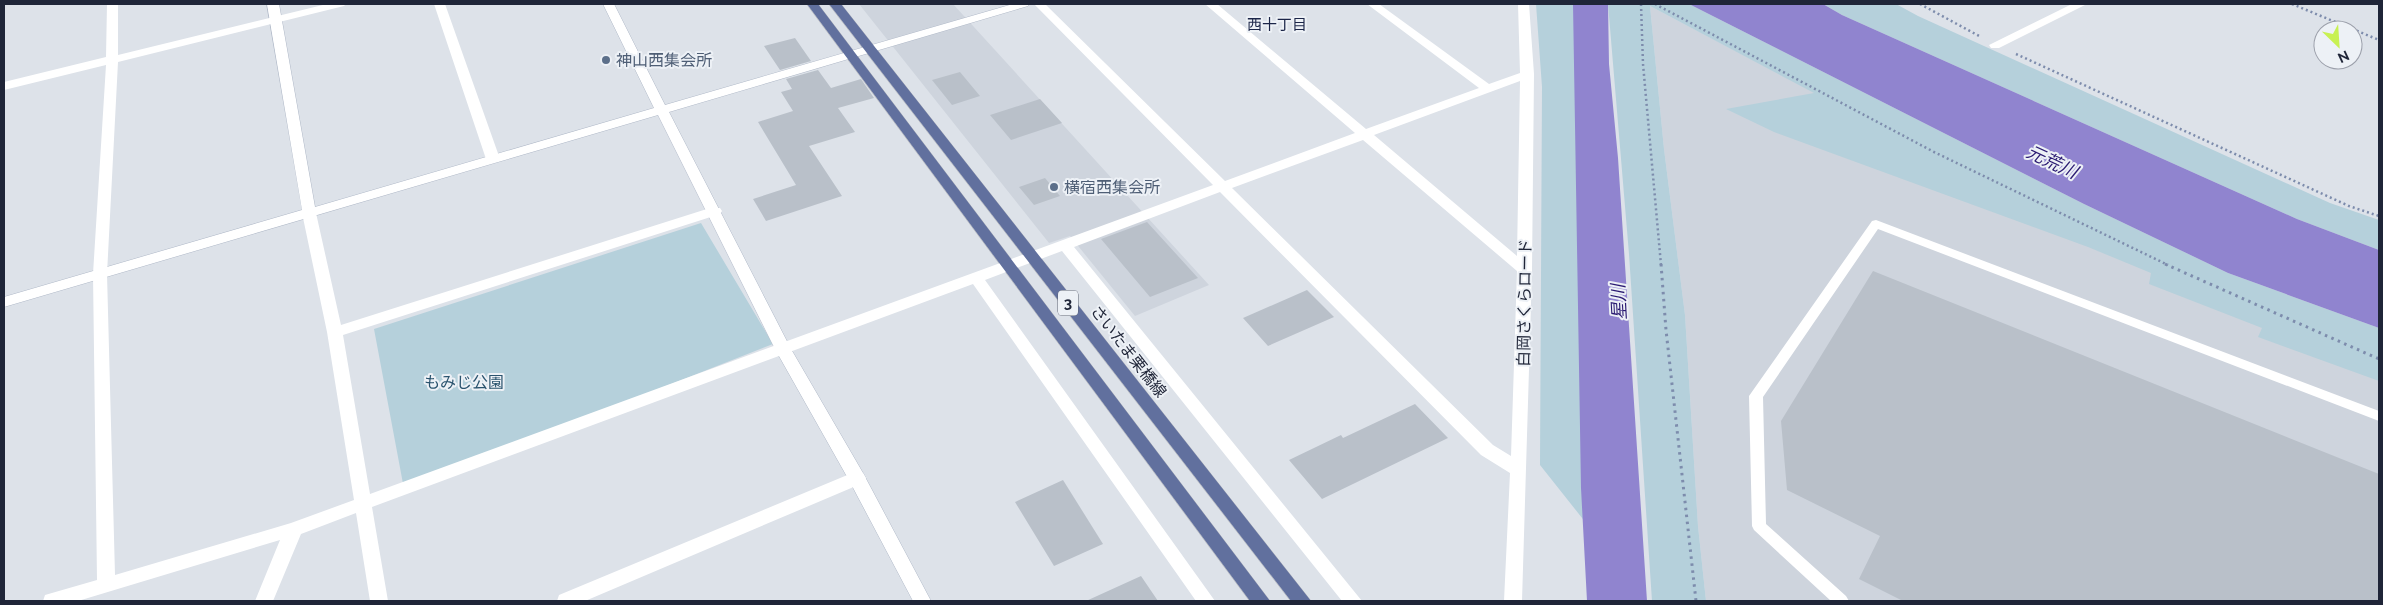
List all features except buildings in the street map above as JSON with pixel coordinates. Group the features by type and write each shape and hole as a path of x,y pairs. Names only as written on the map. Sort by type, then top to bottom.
{"main road":[{"name":"3","path":"812,4 852,55 1007,266 1261,601"},
{"name":"さいたま栗橋線","path":"835,4 1302,601"}],"street":[{"path":"106,586 100,274 112,60 112,4"},
{"path":"274,4 309,213 335,332 379,601"},
{"path":"4,86 340,4"},
{"path":"439,4 493,159"},
{"path":"608,4 783,349 857,478 922,601"},
{"path":"4,302 872,50 1024,4"},
{"path":"1039,4 1486,450 1519,470"},
{"path":"1210,4 1525,270"},
{"path":"1372,4 1488,88"},
{"name":"白岡さくらロード","path":"1513,601 1525,270 1528,74 1524,4"},
{"path":"1995,45 2081,4"},
{"path":"52,601 294,529 1528,74"},
{"path":"335,332 714,211"},
{"path":"1065,245 1353,601"},
{"path":"976,278 1206,601"},
{"path":"566,601 857,478"},
{"path":"264,601 294,529"}],"lane":[{"path":"1841,601 1759,526 1756,396 1876,224 2379,416"}],"path":[{"path":"1641,4 1643,64 1666,330 1696,601"},
{"path":"1655,4 1934,152 2080,224 2220,290 2379,360"},
{"path":"1920,4 1995,45 2349,206 2379,216"},
{"path":"2292,4 2379,40"}],"shaded area":[{"path":"859,4 953,4 1209,285 1135,316 1070,236 1049,243"},
{"path":"1650,6 1874,124 2379,362 2379,601 1706,601 1698,526 1685,315 1664,149"}],"green space":[{"path":"1536,4 1576,4 1590,528 1540,465 1542,87"},
{"path":"1608,4 1689,4 2084,204 2228,273 2379,328 2379,381 2258,337 2262,328 2149,284 2151,273 2088,247 1774,132 1726,109 1814,93 1650,6 1664,149 1685,315 1698,526 1706,601 1652,601 1629,254"},
{"path":"1823,4 1896,4 1918,16 2330,203 2379,220 2379,250 2297,219 1842,15"},
{"name":"もみじ公園","path":"701,223 773,344 404,489 374,329"}],"water":[{"name":"星川","path":"1573,4 1608,4 1609,64 1618,158 1647,601 1587,601 1581,488"},
{"name":"元荒川","path":"1689,4 1823,4 1842,15 2297,219 2379,250 2379,328 2228,273 2084,204"}],"place":[{"name":"神山西集会所","path":"606,60"},
{"name":"横宿西集会所","path":"1054,187"}],"district":[{"name":"西十丁目","path":"1277,25"}]}
